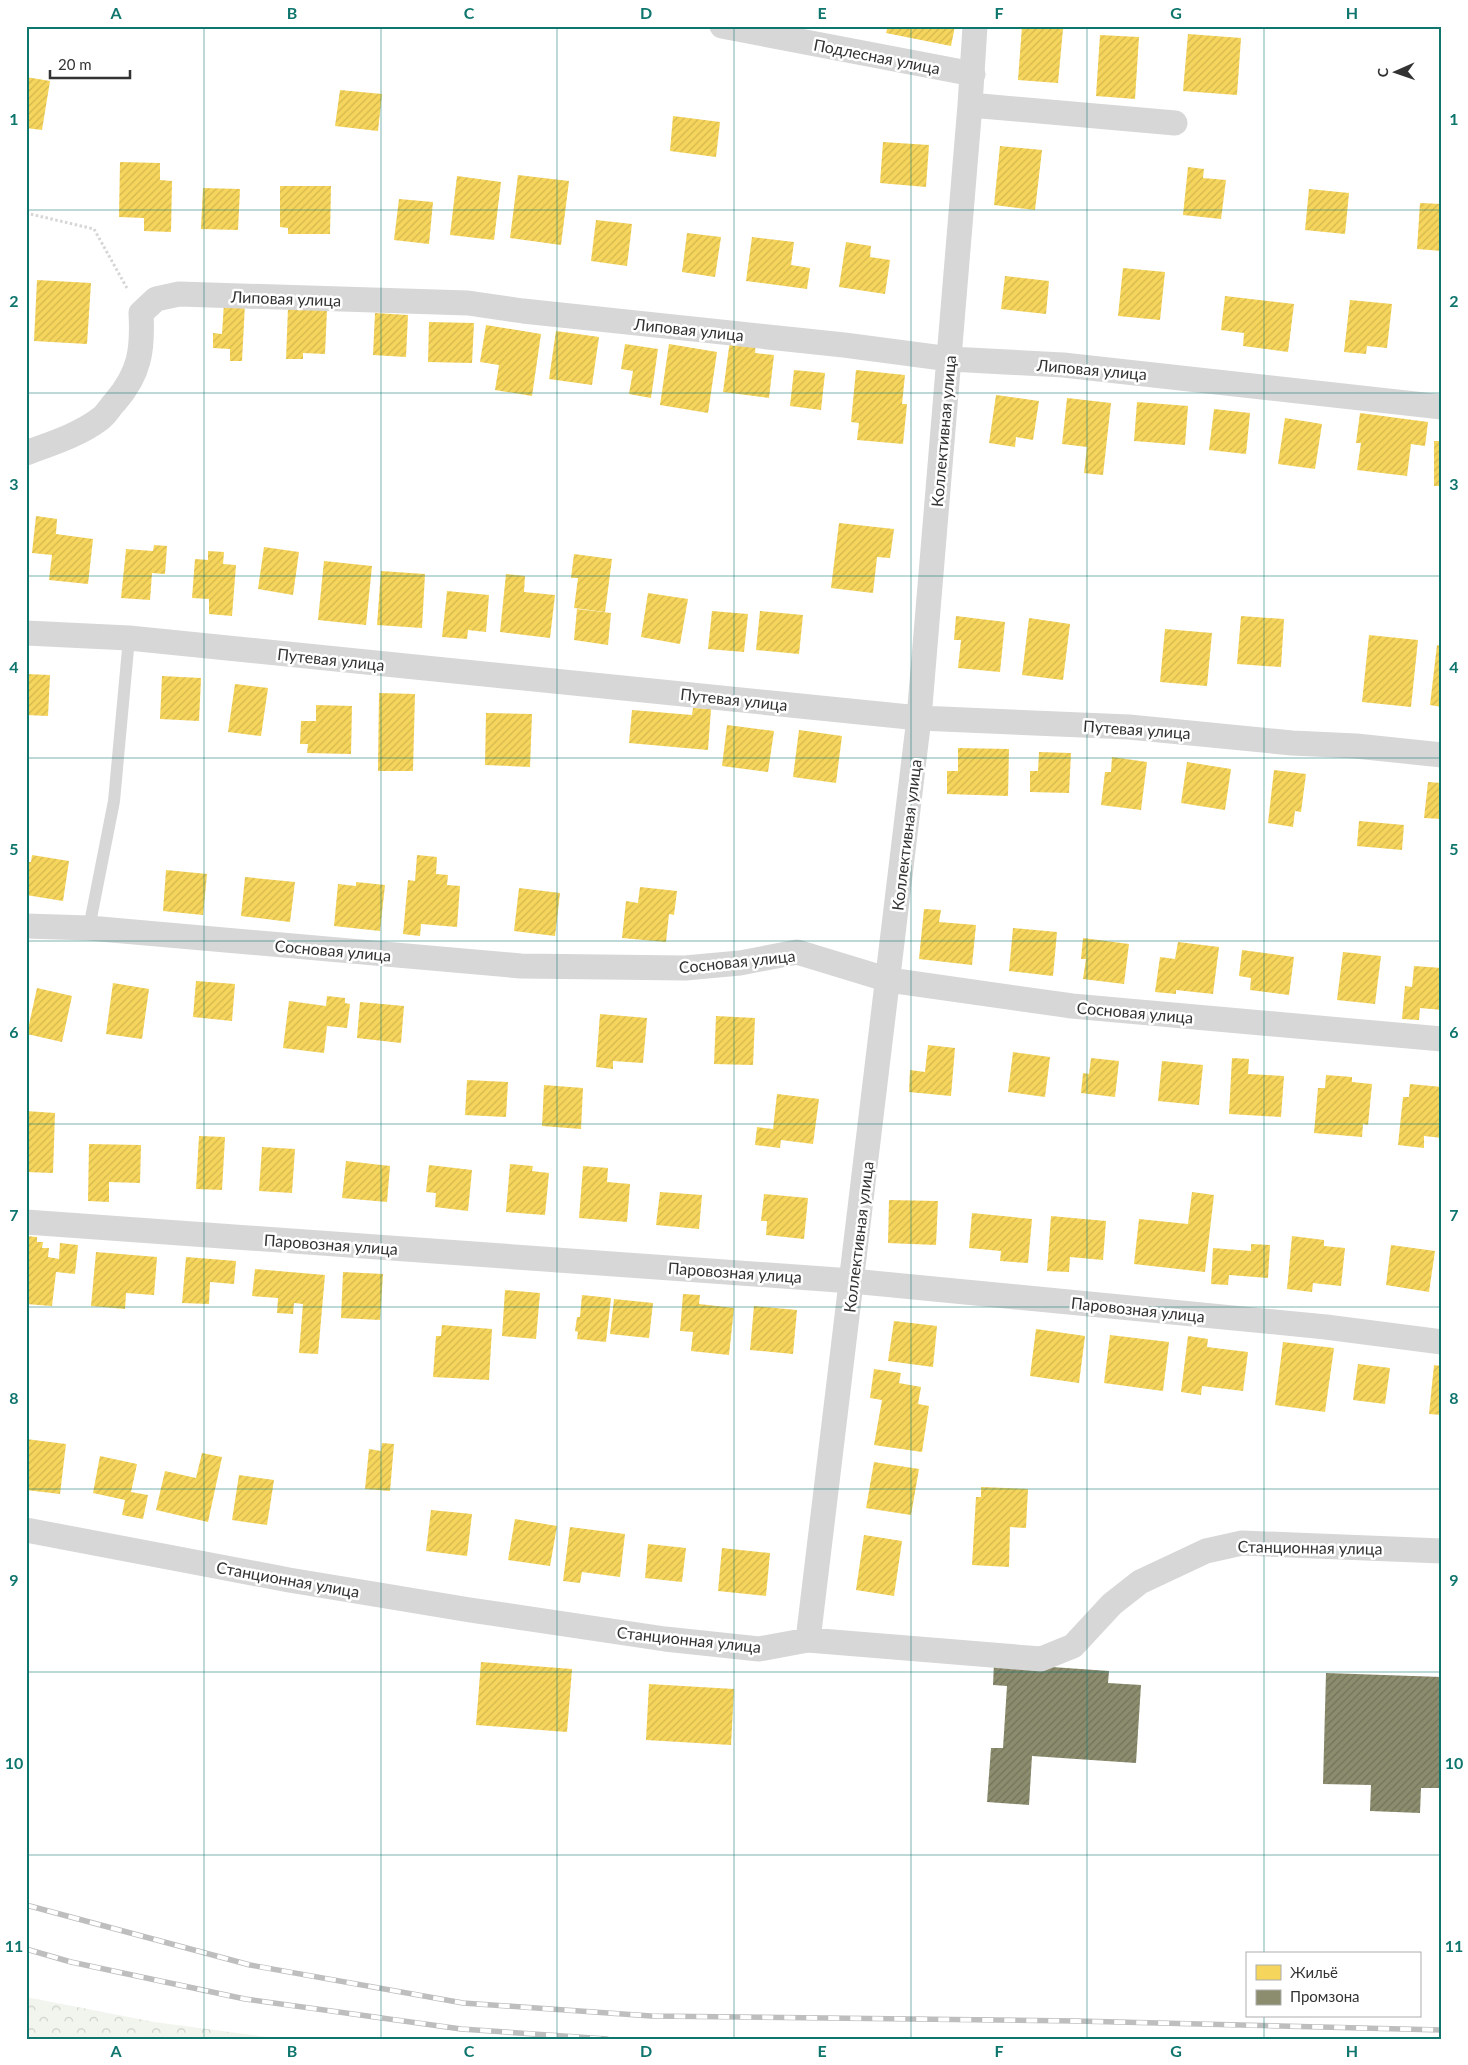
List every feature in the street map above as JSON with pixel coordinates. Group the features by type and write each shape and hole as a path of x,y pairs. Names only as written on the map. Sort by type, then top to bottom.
{"street":[{"name":"Подлесная улица","path":"722,26 972,74"},
{"name":"Коллективная улица","path":"808,1640 889,980 919,718 950,359 975,26"},
{"path":"970,105 1175,123"},
{"name":"Липовая улица","path":"141,313 156,299 179,294 468,303 523,311 844,345 950,359 1063,365 1442,407"},
{"path":"26,453 58,442 101,419 128,387 138,364 142,338 141,313"},
{"name":"Путевая улица","path":"26,633 129,638 919,718 1128,727 1442,755"},
{"name":"Сосновая улица","path":"26,926 89,928 521,966 685,968 740,963 797,952 889,980 1072,1006 1442,1038"},
{"name":"Паровозная улица","path":"26,1222 852,1281 1326,1327 1442,1342"},
{"name":"Станционная улица","path":"26,1530 289,1580 470,1610 664,1639 759,1649 808,1640 1041,1658 1073,1646 1112,1604 1140,1582 1206,1551 1242,1543 1442,1551"}],"lane":[{"path":"89,928 114,801 129,638"}],"path":[{"path":"26,213 94,229 141,313"}],"green space":[{"path":"26,1997 154,2022 282,2039 26,2039"}],"building: Жильё":[{"path":"888,26 955,26 951,46 886,33"},
{"path":"1022,26 1063,29 1058,83 1018,80"},
{"path":"1188,34 1241,38 1237,95 1183,91"},
{"path":"1100,35 1139,37 1135,99 1096,96"},
{"path":"26,77 50,81 42,130 26,128"},
{"path":"340,90 382,94 378,131 335,126"},
{"path":"673,116 720,122 716,157 670,151"},
{"path":"883,142 929,145 926,187 880,183"},
{"path":"1000,146 1042,150 1035,210 994,205"},
{"path":"120,162 160,163 160,180 172,181 171,232 144,231 144,218 119,217"},
{"path":"1188,167 1204,169 1203,178 1226,180 1221,219 1183,215"},
{"path":"518,175 569,181 561,245 510,238"},
{"path":"457,176 501,182 494,240 450,235"},
{"path":"280,186 331,186 330,234 288,234 288,228 280,227"},
{"path":"203,188 240,189 238,230 201,229"},
{"path":"1309,189 1349,193 1345,234 1305,230"},
{"path":"399,199 433,202 429,244 394,240"},
{"path":"1420,203 1442,204 1442,251 1417,249"},
{"path":"596,220 632,224 627,266 591,261"},
{"path":"687,233 721,237 715,277 682,272"},
{"path":"752,237 794,242 791,265 810,268 807,289 746,281"},
{"path":"846,242 871,246 870,257 890,260 885,294 839,287"},
{"path":"1123,268 1165,272 1160,320 1118,316"},
{"path":"1005,276 1049,281 1046,314 1001,309"},
{"path":"37,280 91,283 87,344 34,341"},
{"path":"1225,296 1294,304 1288,352 1243,346 1244,333 1221,330"},
{"path":"1350,300 1392,304 1387,348 1367,346 1366,354 1344,352"},
{"path":"224,303 245,304 242,361 230,361 230,349 213,348 213,333 222,334"},
{"path":"288,308 327,310 325,354 303,353 303,359 286,359"},
{"path":"375,313 408,315 406,357 373,355"},
{"path":"429,322 474,323 472,363 428,362"},
{"path":"486,325 541,334 532,396 495,390 499,365 480,362"},
{"path":"556,331 599,337 592,385 549,379"},
{"path":"730,340 756,343 755,353 774,355 769,398 723,392"},
{"path":"625,344 658,349 651,398 629,394 633,371 621,369"},
{"path":"669,344 717,352 708,413 660,405"},
{"path":"794,370 825,373 821,410 790,406"},
{"path":"856,370 905,375 902,404 907,404 903,444 857,440 859,423 851,422"},
{"path":"996,395 1039,401 1033,440 1016,437 1015,447 989,443"},
{"path":"1067,398 1111,403 1103,475 1084,473 1087,447 1062,444"},
{"path":"1137,402 1188,406 1185,445 1134,441"},
{"path":"1214,409 1250,413 1246,454 1209,450"},
{"path":"1360,413 1428,422 1425,446 1411,444 1407,476 1357,470 1361,443 1356,443"},
{"path":"1285,418 1322,424 1315,469 1278,464"},
{"path":"1434,441 1442,441 1442,486 1434,486"},
{"path":"36,516 57,519 56,534 93,539 88,584 49,580 52,555 32,553"},
{"path":"839,523 894,529 890,558 877,557 873,593 831,588"},
{"path":"154,545 167,546 165,574 152,573 150,600 121,598 126,549 153,551"},
{"path":"264,547 299,552 293,595 258,589"},
{"path":"208,551 224,552 223,564 236,565 232,616 209,614 209,599 192,598 195,559 208,560"},
{"path":"574,554 612,559 605,612 574,608 578,578 571,578"},
{"path":"324,561 372,566 366,625 318,620"},
{"path":"381,571 425,574 422,628 377,625"},
{"path":"506,574 525,576 524,592 555,595 550,638 500,632"},
{"path":"447,591 489,595 486,632 468,630 467,639 442,637"},
{"path":"648,593 688,599 680,644 641,637"},
{"path":"577,609 611,613 608,645 574,640"},
{"path":"712,611 748,614 744,652 708,649"},
{"path":"760,611 803,615 799,654 756,650"},
{"path":"956,616 1005,622 1000,672 958,668 961,640 954,640"},
{"path":"1241,616 1284,619 1281,667 1237,664"},
{"path":"1029,618 1070,624 1063,680 1022,675"},
{"path":"1165,629 1212,633 1207,686 1160,682"},
{"path":"1369,635 1418,640 1411,707 1362,702"},
{"path":"1437,645 1442,646 1442,707 1430,705"},
{"path":"26,674 50,675 48,716 26,715"},
{"path":"162,676 201,678 199,721 160,719"},
{"path":"235,684 268,688 261,736 228,732"},
{"path":"379,693 415,694 413,771 378,771"},
{"path":"316,705 352,706 351,754 307,753 308,744 300,744 301,721 316,721"},
{"path":"693,708 711,709 708,750 629,743 632,710 692,715"},
{"path":"486,713 532,714 530,767 485,765"},
{"path":"727,725 774,731 768,772 722,766"},
{"path":"799,730 842,736 836,783 793,777"},
{"path":"958,748 1009,749 1008,796 947,794 947,771 958,771"},
{"path":"1039,752 1071,753 1069,793 1030,792 1030,771 1038,771"},
{"path":"1112,757 1147,762 1141,810 1101,805 1105,772 1111,772"},
{"path":"1187,762 1231,769 1225,810 1181,803"},
{"path":"1274,770 1306,774 1301,812 1295,811 1293,827 1268,823"},
{"path":"1428,782 1442,783 1442,819 1424,818"},
{"path":"1359,821 1404,825 1402,850 1357,846"},
{"path":"32,855 69,861 63,901 26,895 26,862 31,862"},
{"path":"417,855 437,857 436,874 448,875 447,885 460,886 457,927 421,924 420,936 403,934 408,880 415,881"},
{"path":"166,870 207,874 203,915 163,911"},
{"path":"245,877 295,882 290,922 241,916"},
{"path":"356,882 385,885 380,931 334,926 338,884 356,886"},
{"path":"640,887 677,891 674,915 669,914 666,942 622,938 626,901 638,903"},
{"path":"519,888 560,893 555,936 514,931"},
{"path":"924,909 941,910 939,922 976,925 972,965 919,959"},
{"path":"1013,928 1057,932 1053,976 1009,971"},
{"path":"1083,938 1129,944 1124,984 1083,979 1086,959 1081,959"},
{"path":"1178,942 1219,947 1213,994 1176,990 1176,994 1155,992 1160,957 1175,959"},
{"path":"1242,950 1294,957 1289,995 1250,990 1251,978 1239,976"},
{"path":"1343,952 1381,956 1375,1004 1337,1000"},
{"path":"1414,966 1442,968 1442,1010 1420,1008 1419,1020 1402,1019 1405,986 1412,987"},
{"path":"196,981 235,984 232,1021 193,1017"},
{"path":"113,983 149,989 142,1039 106,1034"},
{"path":"37,988 72,996 62,1042 27,1034"},
{"path":"327,996 345,998 345,1003 350,1004 347,1028 327,1026 324,1053 283,1048 289,1001 326,1006"},
{"path":"360,1002 404,1006 401,1043 357,1038"},
{"path":"600,1014 647,1018 643,1063 613,1061 613,1069 596,1067"},
{"path":"716,1016 755,1018 753,1065 714,1064"},
{"path":"928,1045 955,1048 951,1096 909,1092 910,1070 925,1072"},
{"path":"1013,1052 1050,1057 1045,1097 1008,1092"},
{"path":"1091,1058 1119,1061 1115,1097 1081,1093 1083,1073 1089,1074"},
{"path":"1232,1058 1249,1059 1248,1074 1284,1076 1281,1117 1229,1114"},
{"path":"1162,1061 1203,1065 1199,1105 1158,1101"},
{"path":"1326,1075 1352,1077 1352,1082 1372,1084 1368,1125 1363,1124 1362,1137 1314,1133 1318,1088 1325,1088"},
{"path":"467,1080 508,1082 506,1117 465,1115"},
{"path":"1410,1084 1442,1087 1442,1138 1424,1136 1424,1148 1398,1145 1403,1097 1409,1097"},
{"path":"544,1085 583,1088 581,1129 542,1126"},
{"path":"777,1094 819,1099 813,1144 781,1140 780,1148 755,1145 757,1127 773,1129"},
{"path":"26,1111 55,1113 53,1173 26,1172"},
{"path":"199,1136 225,1137 222,1190 196,1189"},
{"path":"89,1144 141,1145 140,1183 109,1182 109,1202 88,1201"},
{"path":"262,1147 295,1149 292,1193 259,1191"},
{"path":"346,1161 390,1166 387,1202 342,1198"},
{"path":"510,1164 533,1166 532,1171 549,1173 545,1215 506,1212"},
{"path":"429,1165 472,1170 468,1211 435,1207 436,1193 426,1192"},
{"path":"583,1166 608,1168 607,1182 630,1184 627,1222 579,1218"},
{"path":"660,1192 702,1195 699,1229 656,1225"},
{"path":"1192,1192 1214,1195 1205,1272 1134,1264 1139,1219 1188,1224"},
{"path":"764,1194 808,1198 804,1239 766,1235 767,1221 761,1221"},
{"path":"889,1200 938,1201 936,1245 888,1243"},
{"path":"972,1213 1032,1219 1028,1263 1000,1261 1001,1251 969,1248"},
{"path":"1051,1216 1106,1221 1103,1260 1070,1257 1069,1272 1047,1271"},
{"path":"26,1236 37,1237 37,1242 43,1242 42,1248 49,1248 48,1257 59,1259 60,1243 78,1245 75,1274 56,1272 52,1306 26,1304"},
{"path":"1292,1236 1324,1240 1324,1246 1345,1248 1341,1286 1313,1283 1312,1292 1287,1289"},
{"path":"1251,1244 1270,1245 1268,1278 1229,1275 1228,1285 1211,1284 1213,1248 1251,1251"},
{"path":"1391,1245 1435,1251 1429,1292 1386,1285"},
{"path":"96,1252 157,1257 154,1295 126,1293 125,1309 91,1306"},
{"path":"186,1257 236,1261 234,1284 210,1282 209,1304 182,1303"},
{"path":"255,1269 325,1275 318,1354 299,1353 303,1304 294,1303 293,1314 277,1313 278,1298 252,1296"},
{"path":"343,1272 383,1274 380,1320 341,1318"},
{"path":"505,1290 540,1293 536,1339 502,1336"},
{"path":"683,1294 700,1295 699,1304 734,1308 729,1355 691,1351 693,1332 680,1331"},
{"path":"582,1295 611,1298 606,1342 577,1339 578,1332 575,1331 577,1317 580,1317"},
{"path":"614,1299 653,1303 649,1338 610,1334"},
{"path":"754,1306 797,1310 793,1354 750,1350"},
{"path":"894,1321 937,1326 933,1367 888,1361"},
{"path":"442,1325 492,1329 489,1380 433,1377 436,1336 441,1336"},
{"path":"1036,1329 1085,1336 1079,1383 1030,1376"},
{"path":"1110,1335 1169,1342 1163,1391 1104,1383"},
{"path":"1188,1336 1208,1339 1207,1347 1248,1352 1243,1391 1202,1386 1201,1395 1181,1392"},
{"path":"1283,1342 1334,1348 1325,1412 1275,1405"},
{"path":"1358,1364 1390,1368 1385,1404 1353,1400"},
{"path":"1434,1365 1442,1366 1442,1415 1429,1414"},
{"path":"874,1369 901,1373 899,1383 921,1387 918,1404 929,1406 922,1452 874,1445 882,1400 870,1398"},
{"path":"26,1439 66,1444 60,1494 26,1490"},
{"path":"382,1443 394,1444 390,1491 365,1489 369,1449 381,1451"},
{"path":"202,1453 222,1457 208,1522 156,1510 165,1471 196,1478"},
{"path":"100,1456 137,1464 131,1492 148,1495 143,1519 122,1515 125,1500 93,1493"},
{"path":"874,1462 919,1469 911,1515 866,1508"},
{"path":"239,1475 274,1480 267,1525 232,1520"},
{"path":"981,1487 1028,1489 1026,1528 1010,1527 1009,1567 972,1565 976,1497 981,1497"},
{"path":"431,1510 472,1514 467,1556 426,1551"},
{"path":"515,1519 557,1526 550,1566 508,1560"},
{"path":"570,1527 625,1534 620,1577 582,1572 580,1583 563,1581"},
{"path":"864,1535 902,1541 894,1596 856,1590"},
{"path":"648,1544 686,1548 682,1582 645,1578"},
{"path":"722,1548 770,1553 766,1596 718,1591"},
{"path":"481,1662 572,1669 567,1732 476,1725"},
{"path":"649,1684 734,1689 731,1745 646,1740"}],"building: Промзона":[{"path":"994,1663 1109,1671 1108,1683 1141,1685 1136,1763 1032,1756 1029,1805 987,1802 991,1748 1003,1748 1007,1686 993,1685"},
{"path":"1326,1673 1442,1677 1442,1788 1421,1788 1420,1813 1370,1811 1371,1785 1323,1784"}],"railway":[{"path":"26,1905 250,1965 463,2003 651,2016 1076,2021 1442,2030"},
{"path":"26,1949 71,1962 245,1999 461,2029 607,2039"}]}
